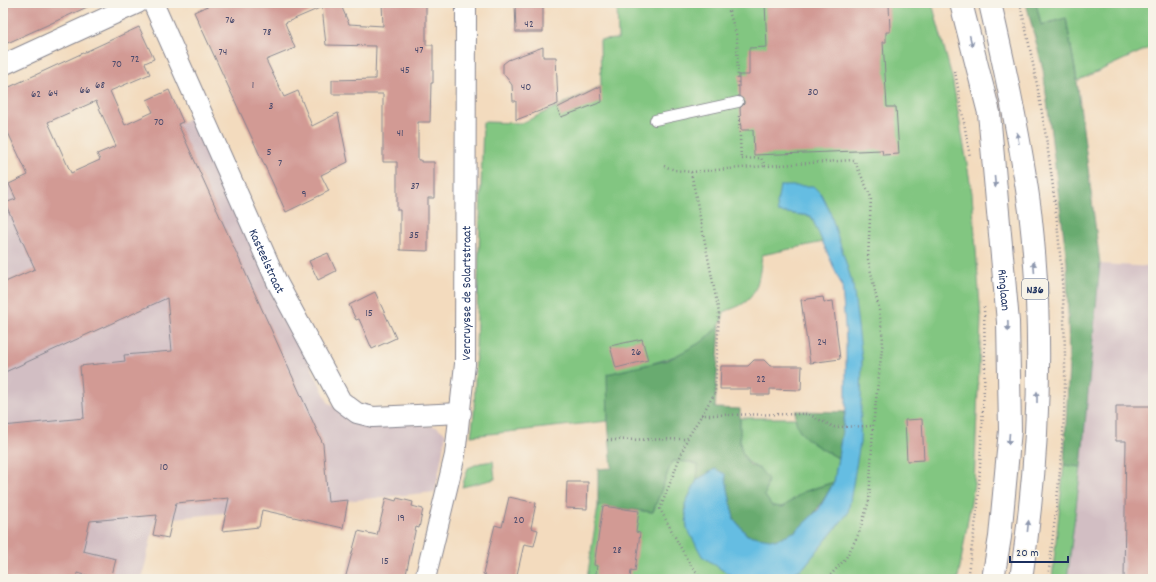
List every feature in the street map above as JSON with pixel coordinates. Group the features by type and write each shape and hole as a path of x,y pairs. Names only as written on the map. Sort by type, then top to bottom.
{"main road":[{"name":"Ringlaan","path":"961,3 989,113 1008,322 1010,430 1000,537 993,579"},
{"name":"N36","path":"990,3 1014,112 1030,212 1036,305 1037,402 1033,480 1021,579"}],"street":[{"path":"3,65 138,3"},
{"name":"Kasteelstraat","path":"153,3 277,282 341,401 357,413 373,416 461,413"},
{"name":"Vercruysse de Solartstraat","path":"425,579 455,455 461,413 465,364 466,3"}],"lane":[{"path":"655,120 738,102"}],"path":[{"path":"729,11 738,36 738,102 741,159 761,158 765,166"},
{"path":"954,66 971,158"},
{"path":"664,166 675,170 691,172 854,160 871,197 868,259 879,308 883,340 873,426 869,501 859,533 846,558 827,579"},
{"path":"691,172 719,313 715,393 687,439 660,509 689,563 702,579"},
{"path":"967,579 978,506 985,367 984,300"},
{"path":"701,415 808,414 834,427 873,426"},
{"path":"607,440 687,439"}],"shaded area":[{"path":"193,117 328,402 344,415 437,427 446,434 435,492 155,520 142,579 3,579 3,171 16,199"},
{"path":"1100,264 1153,267 1153,579 1067,579 1081,467"}],"green space":[{"path":"617,3 932,3 952,77 972,193 981,320 974,484 958,579 781,579 803,568 848,513 862,359 830,212 779,212 811,216 823,242 762,255 758,281 753,294 742,304 724,312 719,326 709,337 696,346 668,359 608,374 608,421 471,436 474,414 483,122 522,123 601,86 600,40 618,39"},
{"path":"1026,3 1036,3 1041,25 1066,18 1077,81 1100,264 1081,467 1064,465 1069,364 1067,262 1043,69"},
{"path":"1036,3 1153,3 1153,46 1077,81 1066,18 1041,25"},
{"path":"720,325 715,408 740,409 740,445 744,457 750,465 760,469 768,479 765,496 772,506 783,507 803,492 834,482 817,509 803,525 795,532 775,540 747,535 734,519 730,499 716,469 697,480 698,465 689,462 672,461 653,512 598,506 598,469 612,468 608,421 607,374 668,360 703,341"},
{"path":"796,411 845,412 838,458 816,445 803,434 798,427"},
{"path":"740,418 795,418 807,438 838,458 834,482 803,492 783,507 772,506 765,496 760,469 752,465 743,454 740,441"},
{"path":"493,461 495,479 462,487 468,468 480,463"},
{"path":"672,461 689,462 699,465 697,480 685,505 687,528 728,574 747,579 587,579 598,506 653,512"},
{"path":"1064,465 1081,467 1067,579 1052,579"}],"water":[{"path":"780,186 813,186 821,194 830,212 853,285 862,359 860,443 848,513 803,568 781,579 747,579 728,574 702,556 687,528 685,504 697,480 715,469 725,474 734,519 747,535 775,540 796,531 819,509 834,482 846,408 846,340 842,286 811,216 778,212 777,203"}],"building":[{"path":"3,3 96,3 3,45"},
{"path":"214,3 340,3 349,24 383,26 382,3 426,3 426,45 433,45 433,83 431,83 430,122 418,122 418,160 421,160 421,162 434,162 434,198 428,198 428,251 400,250 400,210 397,210 397,162 383,162 383,94 332,94 332,80 375,79 376,46 326,45 322,7 285,23 295,48 266,60 284,97 298,91 312,126 338,113 348,162 321,175 329,191 286,212 194,12"},
{"path":"515,3 543,3 543,32 516,32"},
{"path":"765,3 889,3 890,32 886,32 886,42 883,42 887,107 896,107 899,154 883,155 882,150 754,155 753,130 741,130 740,108 744,104 744,101 739,96 739,75 749,75 749,48 767,47"},
{"path":"139,27 154,59 145,63 150,74 110,91 125,125 153,112 147,100 169,90 183,122 178,124 323,444 328,502 348,500 343,528 262,510 259,527 222,531 229,498 176,503 168,538 153,535 157,515 90,521 83,551 116,559 111,579 102,579 77,573 76,579 3,579 3,426 84,418 80,366 125,361 124,355 172,351 167,298 3,373 3,283 35,269 5,203 16,199 9,184 28,175 3,122 3,90","holes":["96,101 116,146 97,154 100,160 71,173 48,122"]},
{"path":"543,47 543,57 556,57 558,104 516,120 516,101 513,101 512,85 503,73 503,64 508,60"},
{"path":"601,86 602,102 561,117 557,108"},
{"path":"328,253 336,271 318,280 309,261"},
{"path":"375,292 396,338 372,349 359,319 356,320 349,305"},
{"path":"823,297 824,302 833,301 840,359 810,363 801,300"},
{"path":"642,339 648,360 616,368 610,346"},
{"path":"754,360 764,360 770,366 802,366 801,390 770,389 770,395 751,395 751,389 720,389 721,366 748,366"},
{"path":"1116,406 1153,406 1153,579 1124,579 1126,441 1116,441"},
{"path":"922,419 924,460 907,461 905,420"},
{"path":"567,482 588,482 587,509 566,508"},
{"path":"509,497 536,503 531,528 538,530 534,546 524,544 516,579 485,579 486,575 483,574 495,525 502,527"},
{"path":"386,498 396,501 397,498 413,502 412,506 423,509 419,528 416,527 405,579 345,579 358,531 377,535"},
{"path":"603,506 639,511 636,532 640,533 635,571 631,570 630,579 595,579 597,566 594,565"}]}
